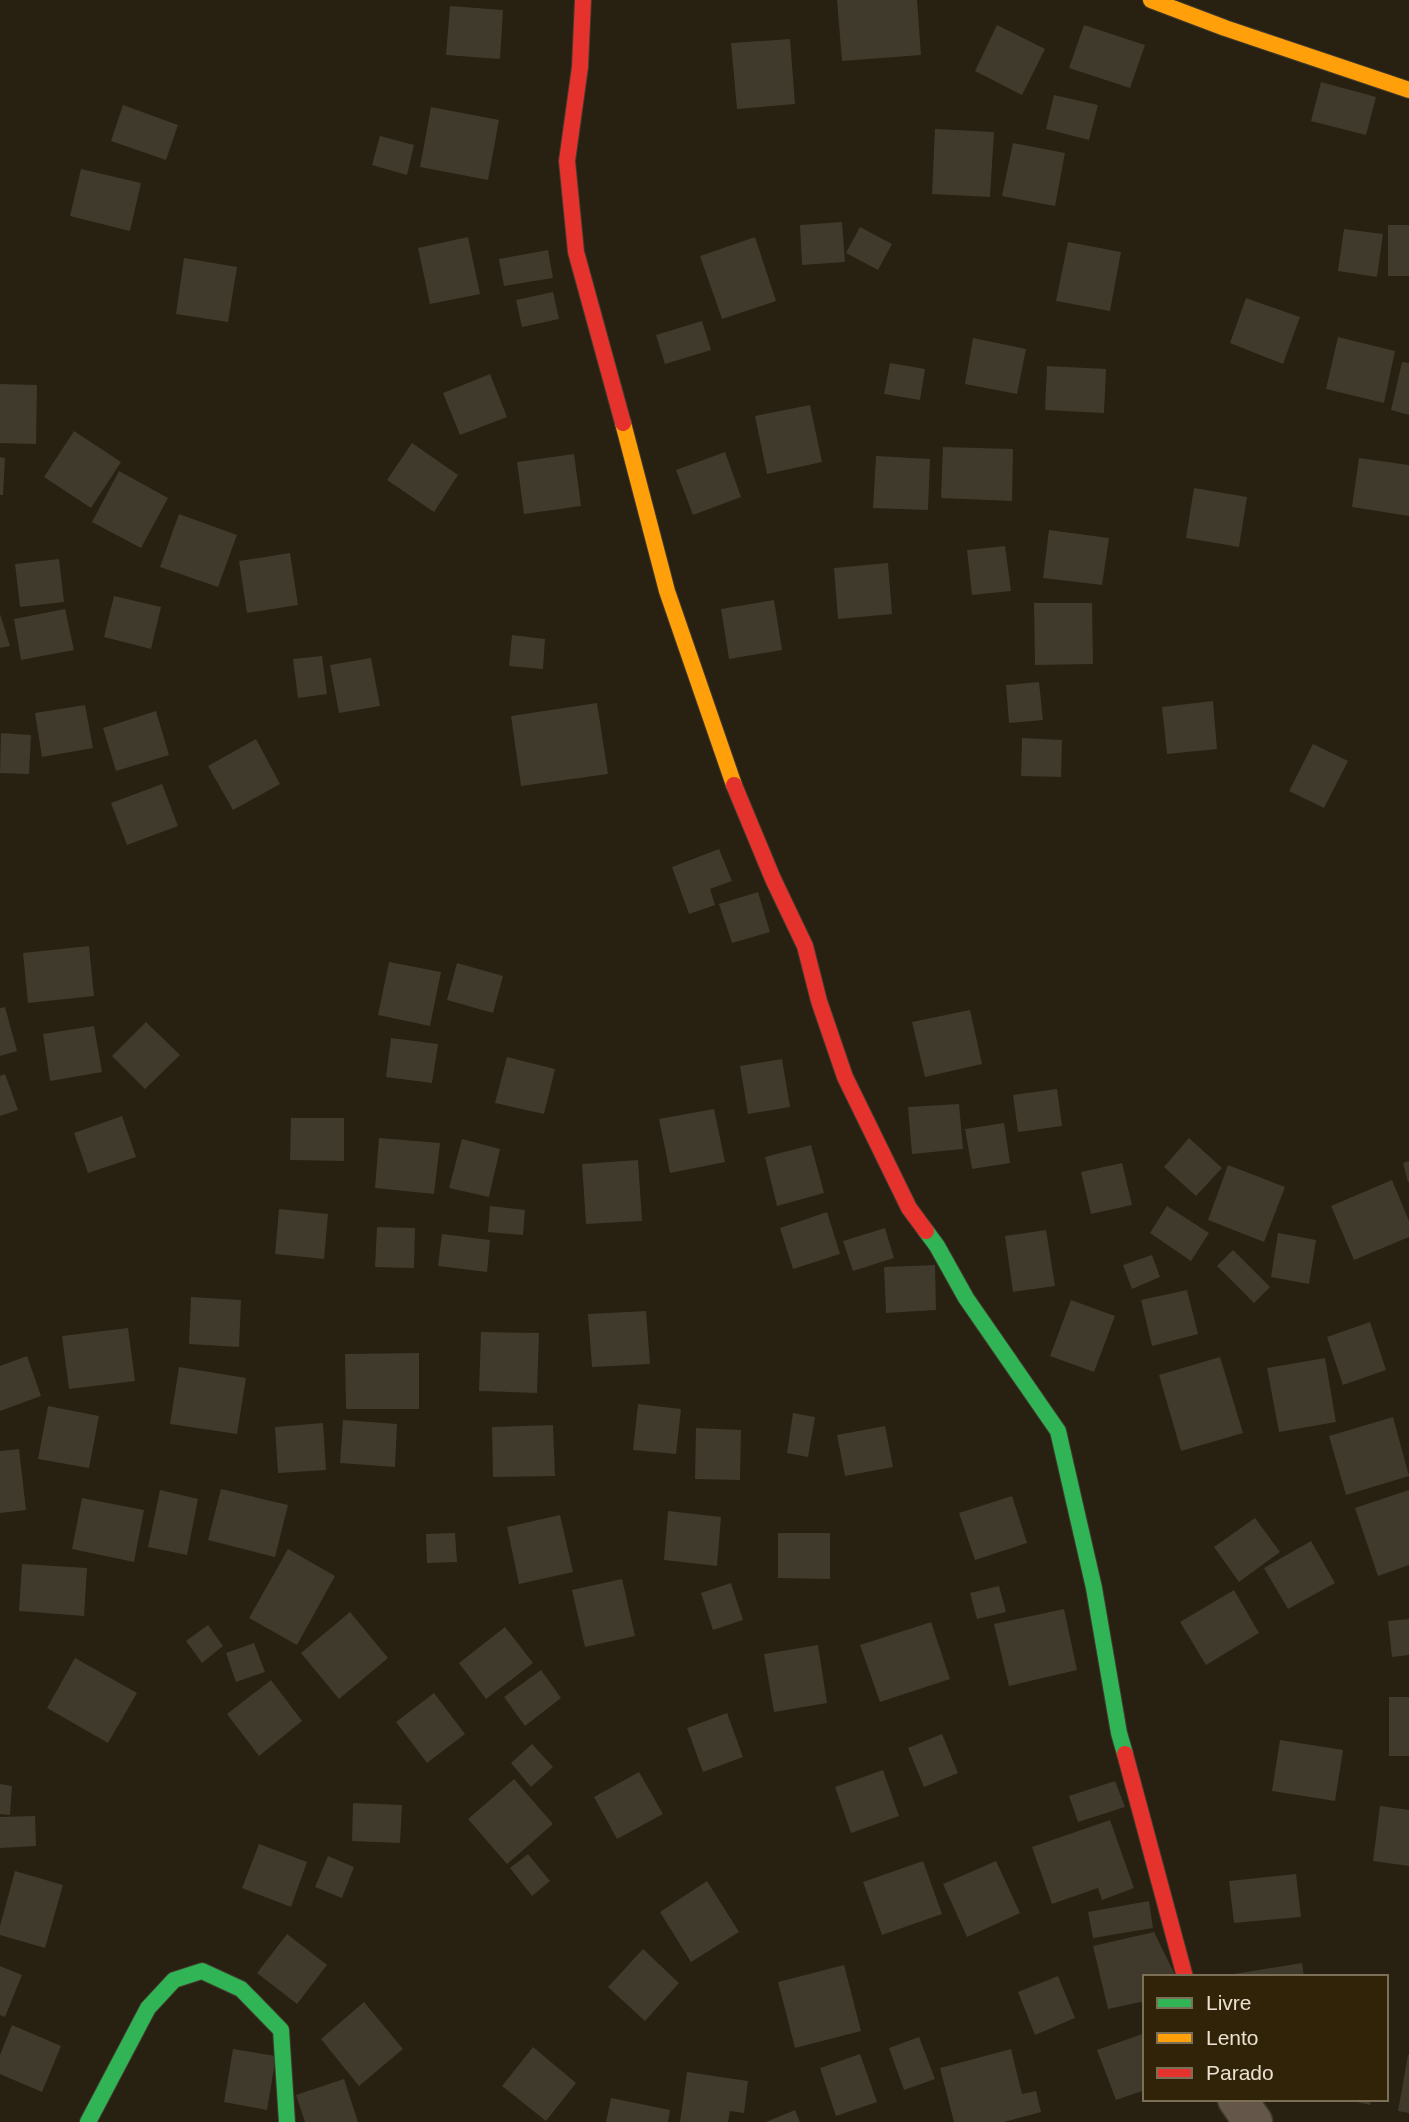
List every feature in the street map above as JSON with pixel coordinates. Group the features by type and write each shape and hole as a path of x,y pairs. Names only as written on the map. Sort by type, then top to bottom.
{"street":[{"path":"583,0 580,67 566,161 576,252 667,591 738,797 805,946 819,1000 845,1077 909,1208 937,1246 966,1297 1058,1431 1094,1588 1119,1733 1184,1975"},
{"path":"1151,0 1409,90"},
{"path":"89,2122 148,2008 174,1980 202,1971 241,1989 281,2030 288,2122"},
{"path":"1238,2101 1253,2122"}],"building":[{"path":"837,0 917,0 921,55 842,61"},
{"path":"450,6 503,10 500,59 446,55"},
{"path":"997,25 1045,49 1022,95 975,71"},
{"path":"1084,25 1145,45 1130,88 1069,68"},
{"path":"790,39 795,104 737,109 731,43"},
{"path":"1321,82 1376,97 1366,135 1311,121"},
{"path":"1054,95 1098,105 1089,140 1046,129"},
{"path":"123,105 178,125 166,160 111,141"},
{"path":"431,107 499,120 488,180 420,167"},
{"path":"935,129 994,132 990,197 932,194"},
{"path":"380,136 414,145 407,175 372,165"},
{"path":"1013,143 1065,153 1055,206 1002,196"},
{"path":"81,169 141,183 130,231 70,216"},
{"path":"842,222 845,262 802,265 800,225"},
{"path":"1388,225 1409,225 1409,276 1388,276"},
{"path":"860,227 892,244 878,270 846,253"},
{"path":"1344,229 1383,234 1377,277 1338,271"},
{"path":"468,237 480,294 430,304 418,248"},
{"path":"755,237 776,301 722,319 700,256"},
{"path":"1068,242 1121,252 1110,311 1056,301"},
{"path":"548,250 553,278 504,286 499,259"},
{"path":"184,258 237,267 228,322 176,314"},
{"path":"553,292 559,319 522,327 516,300"},
{"path":"1246,298 1300,317 1283,364 1230,343"},
{"path":"702,321 711,350 665,364 656,335"},
{"path":"1338,337 1395,351 1384,403 1326,389"},
{"path":"973,338 1026,349 1017,394 965,384"},
{"path":"1402,362 1409,363 1409,415 1391,410"},
{"path":"890,363 925,369 920,400 884,394"},
{"path":"1047,366 1106,369 1104,413 1045,410"},
{"path":"490,374 507,417 460,435 443,393"},
{"path":"0,384 37,385 36,444 0,443"},
{"path":"810,405 822,462 767,474 755,416"},
{"path":"74,431 121,462 91,508 44,477"},
{"path":"412,443 458,475 434,512 387,480"},
{"path":"943,447 1013,449 1012,501 941,498"},
{"path":"725,452 741,497 693,515 676,470"},
{"path":"574,454 581,506 524,514 517,462"},
{"path":"876,456 930,459 928,510 873,508"},
{"path":"0,457 5,458 3,495 0,495"},
{"path":"1359,458 1409,465 1409,516 1352,507"},
{"path":"119,471 168,498 141,548 92,522"},
{"path":"1194,488 1247,497 1239,547 1186,538"},
{"path":"179,514 237,535 218,587 160,567"},
{"path":"1049,530 1109,538 1102,585 1043,578"},
{"path":"1005,546 1011,591 972,595 967,550"},
{"path":"290,553 298,605 247,613 239,561"},
{"path":"59,559 64,602 20,607 15,564"},
{"path":"888,563 892,614 838,619 834,568"},
{"path":"114,596 161,607 151,649 104,637"},
{"path":"774,600 782,650 729,659 721,609"},
{"path":"1034,603 1092,603 1093,664 1035,665"},
{"path":"65,609 74,650 21,660 14,619"},
{"path":"0,614 10,646 0,648"},
{"path":"512,635 545,639 543,669 509,666"},
{"path":"322,656 327,694 298,698 293,659"},
{"path":"371,658 380,706 339,713 330,665"},
{"path":"1039,682 1043,720 1009,723 1006,685"},
{"path":"1213,701 1217,749 1167,754 1162,707"},
{"path":"597,703 608,774 521,786 511,716"},
{"path":"85,705 93,748 42,757 35,713"},
{"path":"156,711 169,755 116,771 103,728"},
{"path":"1,733 31,735 29,774 0,773"},
{"path":"1022,738 1062,740 1061,777 1021,776"},
{"path":"256,739 280,784 233,810 208,766"},
{"path":"1313,744 1348,761 1324,808 1289,791"},
{"path":"162,784 178,826 127,845 111,803"},
{"path":"719,849 732,881 710,889 715,905 689,914 672,867"},
{"path":"758,892 770,932 732,943 719,904"},
{"path":"89,946 94,996 28,1003 23,953"},
{"path":"389,962 441,972 430,1026 378,1015"},
{"path":"457,963 503,976 493,1013 447,1000"},
{"path":"5,1007 17,1051 0,1056 0,1008"},
{"path":"970,1010 982,1064 925,1077 912,1022"},
{"path":"146,1022 180,1055 145,1089 112,1056"},
{"path":"94,1026 102,1072 50,1081 43,1034"},
{"path":"391,1038 438,1044 432,1083 386,1077"},
{"path":"507,1057 555,1069 544,1114 495,1103"},
{"path":"782,1059 790,1107 748,1114 740,1066"},
{"path":"5,1074 18,1110 0,1116 0,1076"},
{"path":"1057,1089 1062,1126 1018,1132 1013,1095"},
{"path":"959,1104 963,1149 912,1154 908,1107"},
{"path":"714,1109 725,1162 670,1173 659,1119"},
{"path":"122,1116 136,1157 88,1173 74,1133"},
{"path":"291,1118 344,1118 344,1161 290,1160"},
{"path":"1004,1123 1010,1163 972,1169 965,1129"},
{"path":"379,1138 440,1143 434,1194 375,1188"},
{"path":"1189,1138 1222,1168 1196,1196 1164,1167"},
{"path":"462,1139 500,1149 489,1197 449,1188"},
{"path":"811,1145 824,1193 777,1206 765,1157"},
{"path":"638,1160 642,1221 586,1224 582,1164"},
{"path":"1409,1161 1409,1182 1408,1182 1403,1163"},
{"path":"1122,1163 1132,1205 1091,1214 1081,1172"},
{"path":"1228,1165 1285,1187 1264,1242 1208,1220"},
{"path":"1392,1180 1409,1221 1409,1237 1354,1260 1331,1206"},
{"path":"490,1206 525,1210 523,1235 488,1232"},
{"path":"1167,1206 1209,1233 1191,1261 1150,1233"},
{"path":"279,1209 328,1214 324,1259 275,1254"},
{"path":"827,1212 840,1254 793,1269 780,1228"},
{"path":"377,1227 415,1228 414,1268 375,1267"},
{"path":"885,1228 894,1258 853,1271 843,1241"},
{"path":"1046,1230 1055,1286 1013,1292 1005,1236"},
{"path":"1278,1233 1316,1240 1309,1284 1271,1277"},
{"path":"442,1234 490,1240 487,1272 438,1266"},
{"path":"1233,1250 1270,1287 1254,1303 1217,1266"},
{"path":"1152,1255 1160,1277 1132,1289 1123,1265"},
{"path":"935,1265 936,1310 886,1313 884,1267"},
{"path":"1187,1290 1198,1334 1152,1346 1141,1300"},
{"path":"191,1297 241,1300 239,1347 189,1344"},
{"path":"1071,1300 1115,1316 1094,1372 1050,1356"},
{"path":"646,1311 650,1364 592,1367 588,1314"},
{"path":"1370,1322 1386,1370 1343,1385 1327,1337"},
{"path":"128,1328 135,1381 69,1389 62,1336"},
{"path":"481,1332 539,1333 537,1393 479,1391"},
{"path":"419,1353 419,1409 346,1409 345,1354"},
{"path":"27,1356 41,1396 0,1411 0,1366"},
{"path":"1220,1357 1243,1433 1181,1451 1159,1375"},
{"path":"1325,1358 1336,1422 1279,1432 1267,1368"},
{"path":"179,1367 246,1378 237,1434 170,1424"},
{"path":"638,1404 681,1409 676,1454 633,1450"},
{"path":"48,1406 99,1416 89,1468 38,1459"},
{"path":"793,1413 815,1417 808,1457 787,1453"},
{"path":"1393,1417 1409,1476 1346,1495 1329,1436"},
{"path":"343,1420 397,1424 395,1467 340,1463"},
{"path":"323,1423 326,1470 278,1473 275,1427"},
{"path":"553,1425 555,1476 493,1477 492,1427"},
{"path":"885,1426 893,1467 845,1476 837,1435"},
{"path":"696,1428 741,1430 740,1480 695,1479"},
{"path":"19,1449 26,1510 0,1513 0,1451"},
{"path":"221,1489 288,1505 275,1557 208,1540"},
{"path":"160,1490 198,1499 187,1555 148,1547"},
{"path":"1409,1490 1409,1565 1378,1576 1355,1508"},
{"path":"1012,1496 1027,1543 975,1560 959,1513"},
{"path":"82,1498 144,1510 134,1562 72,1549"},
{"path":"668,1511 721,1517 717,1566 664,1560"},
{"path":"560,1515 573,1572 519,1584 507,1527"},
{"path":"1255,1518 1280,1552 1239,1582 1214,1547"},
{"path":"455,1533 457,1562 427,1563 426,1534"},
{"path":"778,1533 830,1533 830,1579 778,1578"},
{"path":"1311,1541 1335,1583 1288,1609 1264,1568"},
{"path":"288,1549 335,1576 297,1645 249,1618"},
{"path":"22,1564 87,1568 84,1616 19,1611"},
{"path":"622,1579 635,1636 585,1647 572,1590"},
{"path":"731,1583 743,1620 713,1630 701,1593"},
{"path":"999,1586 1006,1612 977,1619 970,1593"},
{"path":"1234,1590 1259,1633 1206,1665 1180,1622"},
{"path":"1064,1609 1077,1670 1009,1686 994,1624"},
{"path":"350,1612 388,1658 339,1699 301,1653"},
{"path":"1409,1619 1409,1655 1392,1657 1388,1621"},
{"path":"931,1622 950,1679 880,1702 860,1645"},
{"path":"208,1625 223,1646 202,1663 186,1641"},
{"path":"505,1627 533,1663 486,1699 459,1663"},
{"path":"254,1643 265,1672 236,1682 226,1653"},
{"path":"818,1645 827,1703 774,1712 764,1654"},
{"path":"75,1658 137,1693 108,1743 47,1708"},
{"path":"541,1670 561,1698 525,1726 504,1697"},
{"path":"271,1680 302,1721 259,1756 227,1714"},
{"path":"434,1693 465,1734 427,1763 396,1722"},
{"path":"1389,1697 1409,1697 1409,1756 1389,1756"},
{"path":"727,1713 743,1757 703,1772 687,1728"},
{"path":"942,1734 958,1773 924,1787 908,1748"},
{"path":"1280,1740 1343,1750 1335,1801 1272,1791"},
{"path":"532,1744 553,1767 531,1787 511,1763"},
{"path":"883,1770 899,1816 851,1833 835,1787"},
{"path":"639,1772 663,1814 617,1839 594,1797"},
{"path":"514,1779 553,1824 507,1864 468,1819"},
{"path":"1115,1781 1125,1807 1078,1822 1069,1796"},
{"path":"0,1784 12,1786 10,1815 0,1814"},
{"path":"353,1803 402,1805 400,1843 352,1841"},
{"path":"1380,1806 1409,1810 1409,1866 1373,1861"},
{"path":"35,1816 36,1846 0,1848 0,1817"},
{"path":"1110,1820 1134,1888 1102,1900 1098,1888 1052,1904 1032,1847"},
{"path":"259,1844 307,1862 291,1907 242,1888"},
{"path":"528,1854 550,1881 532,1896 510,1868"},
{"path":"328,1856 354,1867 342,1898 315,1887"},
{"path":"923,1861 942,1914 882,1935 863,1882"},
{"path":"996,1861 1020,1913 967,1937 943,1884"},
{"path":"15,1871 63,1885 45,1948 0,1935"},
{"path":"1296,1874 1301,1917 1234,1923 1229,1881"},
{"path":"707,1881 739,1932 691,1962 660,1912"},
{"path":"1149,1901 1153,1928 1093,1938 1088,1912"},
{"path":"1154,1932 1175,1975 1143,1975 1143,2001 1108,2009 1093,1946"},
{"path":"287,1934 327,1965 297,2004 257,1973"},
{"path":"643,1949 679,1983 645,2021 608,1987"},
{"path":"1302,1963 1304,1975 1234,1975"},
{"path":"844,1965 861,2031 795,2048 778,1982"},
{"path":"0,1966 22,1975 5,2017 0,2015"},
{"path":"1058,1976 1075,2018 1035,2035 1018,1992"},
{"path":"364,2002 403,2049 359,2086 321,2039"},
{"path":"12,2025 61,2046 42,2092 0,2074 0,2055"},
{"path":"1143,2034 1143,2091 1116,2100 1097,2050"},
{"path":"919,2037 935,2079 904,2090 889,2048"},
{"path":"533,2047 576,2083 546,2121 502,2086"},
{"path":"233,2049 276,2056 267,2110 224,2102"},
{"path":"1011,2049 1022,2094 1036,2091 1041,2112 1004,2122 954,2122 940,2068"},
{"path":"860,2054 877,2102 836,2116 820,2068"},
{"path":"1409,2055 1409,2113 1398,2111"},
{"path":"687,2072 748,2081 744,2113 730,2111 728,2122 680,2122"},
{"path":"344,2079 358,2122 305,2122 296,2095"},
{"path":"611,2098 670,2110 668,2122 606,2122"},
{"path":"1353,2101 1371,2101 1370,2105"},
{"path":"795,2110 800,2122 766,2122"}],"traffic: fast":[{"path":"926,1231 966,1298 1058,1431 1094,1588 1125,1754"},
{"path":"88,2122 148,2008 174,1980 202,1971 241,1989 281,2030 287,2122"}],"traffic: slow":[{"path":"1151,0 1409,90"},
{"path":"623,423 667,591 734,785"}],"traffic: jam":[{"path":"583,0 580,67 567,161 576,252 623,423"},
{"path":"734,785 773,879 805,946 819,1001 845,1077 909,1208 926,1231"},
{"path":"1125,1754 1184,1975"}]}
